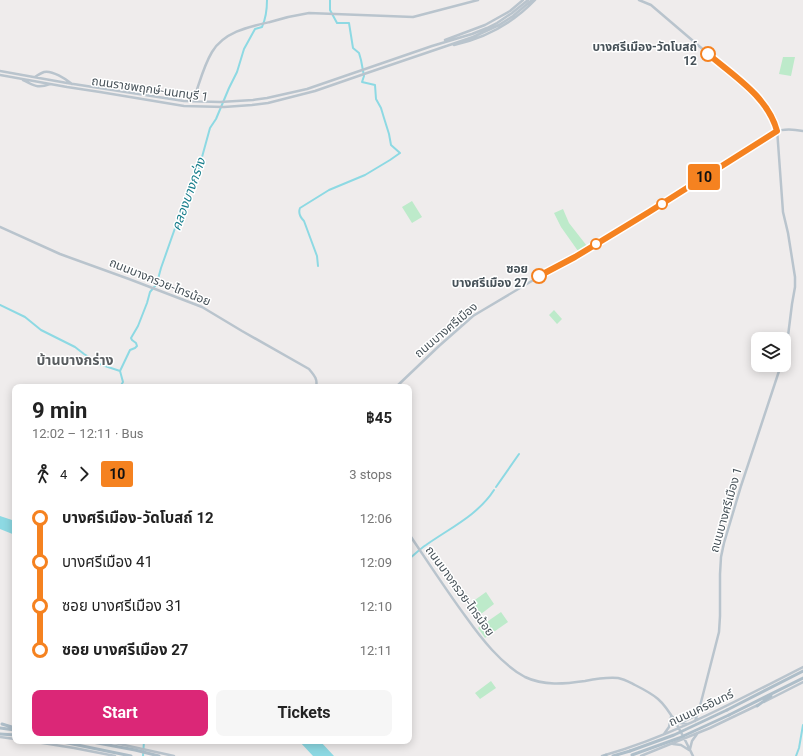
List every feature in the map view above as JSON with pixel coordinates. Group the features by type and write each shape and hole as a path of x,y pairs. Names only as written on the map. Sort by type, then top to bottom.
{"main road":[{"path":"193,101 214,48 231,34 247,28 309,13 413,17 478,0"},
{"name":"ถนนราชพฤกษ์-นนทบุรี 1","path":"0,70 72,84 193,101 249,101 307,89 432,46 485,26 510,11 523,0"},
{"name":"ถนนราชพฤกษ์-นนทบุรี 1","path":"0,75 184,106 224,107 268,103 315,92 468,39 512,13 528,0"},
{"name":"ถนนราชพฤกษ์-นนทบุรี 1","path":"432,46 499,25 513,16 532,0"},
{"name":"ถนนราชพฤกษ์-นนทบุรี 1","path":"434,50 469,41 489,33 515,18 535,0"},
{"path":"639,0 651,5 754,93 767,107 772,117 777,131 782,209 793,260 796,283 790,312 788,332"},
{"path":"35,77 44,72 50,72 66,79 72,84"},
{"name":"ถนนบางศรีเมือง","path":"399,384 473,316 649,212 777,131 786,129 803,130"},
{"name":"ถนนบางกรวย-ไทรน้อย","path":"0,227 53,251 202,307 309,369 316,378 316,384"},
{"name":"ถนนบางศรีเมือง 1","path":"695,721 698,715 719,632 721,557 741,486 779,372"},
{"name":"ถนนบางกรวย-ไทรน้อย","path":"412,539 477,633 500,658 516,671 525,677 536,681 552,684 612,678 622,679 648,691 664,706 671,716 693,756"},
{"name":"ถนนนครอินทร์","path":"604,756 678,729 707,716 803,667"},
{"name":"ถนนนครอินทร์","path":"614,756 674,735 802,672"},
{"name":"ถนนนครอินทร์","path":"631,756 678,738 729,715 803,678"},
{"name":"ถนนนครอินทร์","path":"641,756 697,734 803,682"},
{"path":"756,706 780,690"},
{"path":"699,710 701,714 707,716"},
{"path":"680,723 698,715"},
{"path":"664,734 669,728 671,716 680,723 691,723 689,732 692,734 697,734"},
{"path":"1,724 12,727"},
{"path":"0,728 12,728"},
{"path":"0,734 12,735"},
{"path":"664,734 672,737 673,741 671,744 681,745 690,750 692,740 697,734"},
{"path":"0,737 12,739"},
{"path":"49,744 115,756"},
{"path":"73,744 131,756"},
{"path":"105,744 174,756"},
{"path":"117,744 140,750"},
{"path":"145,751 159,756"}],"green space":[{"path":"783,57 795,57 791,76 779,74"},
{"path":"412,201 422,217 412,223 402,207"},
{"path":"563,209 569,223 587,246 578,251 561,227 554,213"},
{"path":"554,310 562,319 557,324 549,315"},
{"path":"486,592 494,604 481,614 472,602"},
{"path":"501,612 508,622 485,638 478,628"},
{"path":"491,681 496,688 480,699 475,693"}],"water":[{"path":"0,516 12,520 12,534 0,529"},
{"path":"302,744 323,744 334,756 313,756"}],"waterway":[{"name":"คลองบางกร่าง","path":"122,384 123,382 120,371 130,350 137,346 131,338 138,326 150,292 158,279 180,214 199,168 210,128 216,119 237,72 244,49 255,29 262,27 266,14 267,0"},
{"path":"318,266 317,256 304,221 299,212 300,208 329,190 365,175 400,153 391,145 381,108 376,99 375,85 362,82 364,76 361,60 359,53 353,48 349,23 337,23 330,10 330,0"},
{"path":"0,305 25,317 41,330 75,347 102,365 120,371"},
{"path":"496,487 519,454"},
{"path":"412,557 472,514 494,490"},
{"path":"796,756 803,725"},
{"path":"143,756 144,744"}],"bus line":[{"name":"10","path":"539,276 575,257 649,212 777,131 772,117 764,103 708,54"}],"place":[{"name":"บางศรีเมือง-วัดโบสถ์ 12","path":"708,54"},
{"name":"ซอย บางศรีเมือง 27","path":"539,276"}],"district":[{"name":"บ้านบางกร่าง","path":"75,360"}]}
